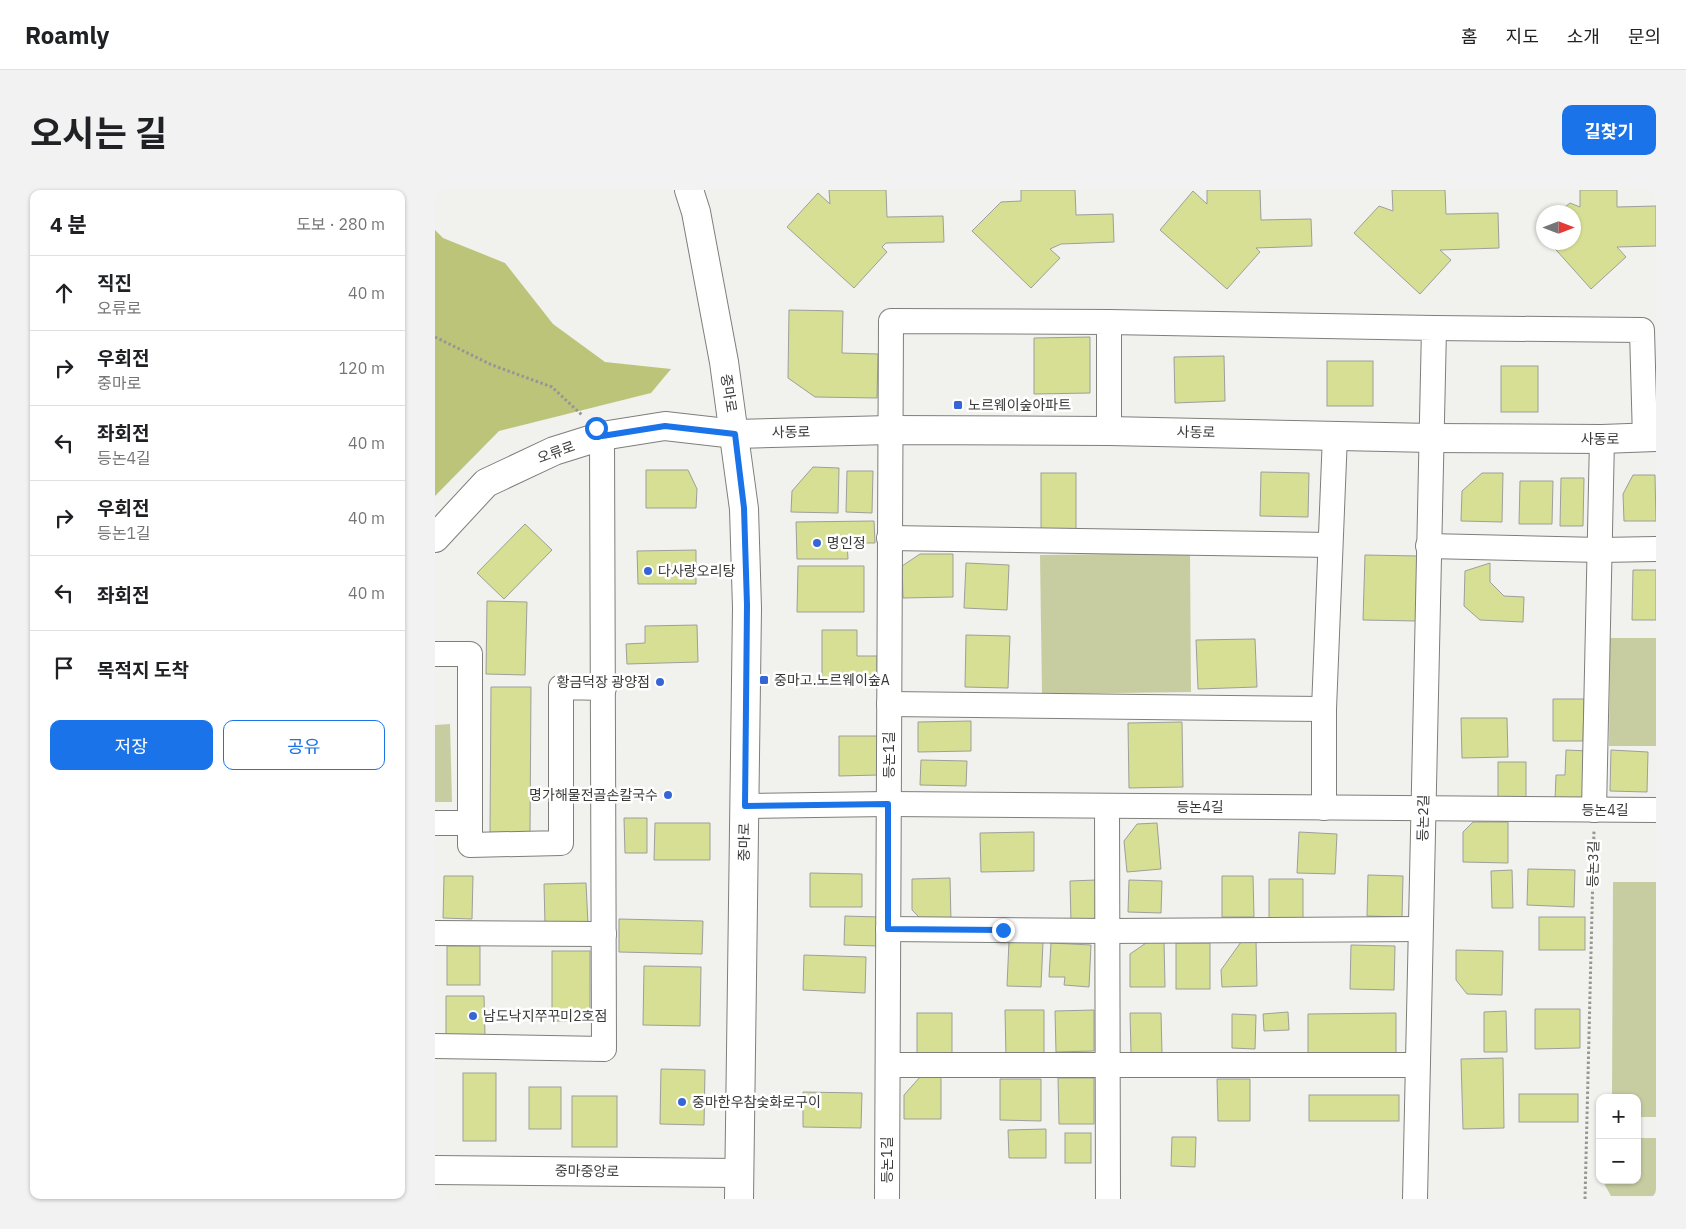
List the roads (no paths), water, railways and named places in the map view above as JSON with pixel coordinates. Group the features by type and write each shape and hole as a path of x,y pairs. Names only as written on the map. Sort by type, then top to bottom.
{"main road":[{"name":"중마로","path":"689,190 696,212 724,362 744,508 747,605 739,1186"},
{"name":"오류로","path":"435,538 486,482 554,451 602,436 665,426 735,434"},
{"name":"사동로","path":"735,434 890,430 1109,431 1431,438 1651,438"},
{"name":"중마중앙로","path":"435,1170 739,1186"}],"street":[{"name":"등논1길","path":"887,1199 891,321 1109,322"},
{"path":"1109,431 1109,322 1649,330 1651,438"},
{"name":"등논2길","path":"1415,1199 1433,328"},
{"path":"1324,808 1324,709 1335,435"},
{"path":"435,1046 604,1050 602,436"},
{"path":"1594,810 1602,439"},
{"path":"889,538 1330,546"},
{"path":"1429,546 1600,550 1656,548"},
{"path":"435,654 470,654 470,845 561,843 561,688 604,688"},
{"path":"889,704 1324,709"},
{"name":"등논4길","path":"745,806 888,804 1656,810"},
{"path":"1107,806 1108,1199"},
{"path":"435,823 470,823"},
{"path":"888,929 1107,931 1420,929"},
{"path":"435,933 604,934"},
{"path":"888,1065 1417,1065"}],"place":[{"name":"노르웨이숲아파트","path":"958,405"},
{"name":"명인정","path":"817,543"},
{"name":"다사랑오리탕","path":"648,571"},
{"name":"중마고.노르웨이숲A","path":"764,680"},
{"name":"황금덕장 광양점","path":"660,682"},
{"name":"명가해물전골손칼국수","path":"668,795"},
{"name":"남도낙지쭈꾸미2호점","path":"473,1016"},
{"name":"중마한우참숯화로구이","path":"682,1102"}]}
